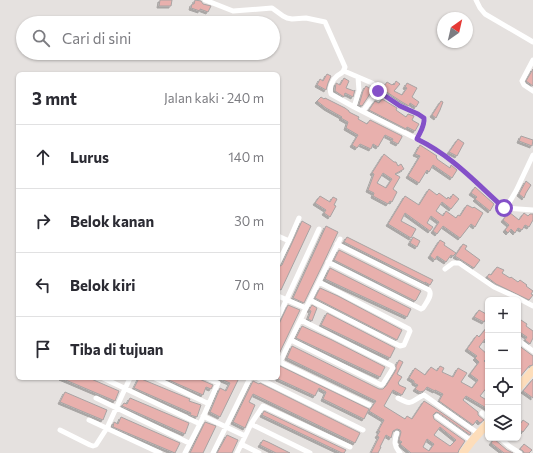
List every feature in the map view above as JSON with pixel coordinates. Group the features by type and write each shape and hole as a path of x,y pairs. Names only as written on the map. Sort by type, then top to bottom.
{"main road":[{"path":"521,384 533,370"},
{"path":"463,453 485,427"}],"street":[{"path":"205,0 233,11 272,8 287,18 306,18 325,22 346,67 341,74 336,76 330,86 331,94 428,144 455,163 504,208 533,210"},
{"path":"476,0 485,14 533,42"},
{"path":"533,60 522,81 524,85 533,91"},
{"path":"344,71 377,86 378,91 400,106 424,118 424,126 417,139"},
{"path":"354,107 359,91 358,78"},
{"path":"363,111 378,91"},
{"path":"506,208 533,155"},
{"path":"280,257 299,218"},
{"path":"280,314 319,229"},
{"path":"280,237 289,241"},
{"path":"328,262 421,309 431,294 429,290 338,241 280,362 369,405"},
{"path":"445,269 452,263 459,263 512,297"},
{"path":"310,300 400,346 404,345 410,331 409,329 319,282"},
{"path":"280,297 306,308"},
{"path":"521,301 533,306"},
{"path":"291,340 381,385 393,368 392,366 301,320"},
{"path":"521,342 533,351"},
{"path":"107,380 200,424"},
{"path":"60,430 93,446 96,445 107,428 129,380"},
{"path":"159,380 209,404"},
{"path":"185,453 218,384 211,380"},
{"path":"213,453 249,380"},
{"path":"262,380 364,430"},
{"path":"398,398 409,404 424,395 479,434"},
{"path":"96,398 189,443"},
{"path":"237,453 251,424 263,406 350,447"},
{"path":"482,413 485,418"},
{"path":"203,416 245,436"},
{"path":"438,416 472,441"},
{"path":"89,420 160,453"},
{"path":"251,424 310,453"},
{"path":"397,433 395,444 400,453"},
{"path":"503,441 520,453"},
{"path":"241,444 259,453"}],"building":[{"path":"160,0 172,0 171,6 159,6"},
{"path":"195,0 211,6 208,12 191,8"},
{"path":"533,69 533,86 526,81"},
{"path":"327,74 331,76 326,90 317,85 320,79 323,81"},
{"path":"344,78 349,81 346,88 355,90 353,97 345,93 344,97 335,91 336,83 340,85"},
{"path":"396,81 400,84 394,91 402,95 407,88 405,87 407,83 417,88 412,97 419,102 416,107 410,103 409,106 382,89 387,82 394,85"},
{"path":"366,86 372,90 362,106 359,105"},
{"path":"321,97 345,108 349,112 359,117 358,119 367,124 370,120 402,137 398,144 392,141 393,139 385,135 378,147 373,144 371,149 360,144 357,148 352,145 358,135 346,128 348,122 341,118 342,117 317,101"},
{"path":"382,99 397,108 396,110 406,117 408,114 414,116 412,120 419,124 415,131 407,127 406,129 369,110 375,101 379,103"},
{"path":"441,101 443,102 436,118 432,115"},
{"path":"521,136 533,140 532,146 519,141"},
{"path":"458,139 464,143 457,156 449,152"},
{"path":"420,145 437,156 437,159 450,168 451,165 457,170 452,178 433,165 429,172 427,170 419,183 408,176 420,156 415,154"},
{"path":"384,154 396,162 398,166 401,164 404,169 395,174 400,177 393,189 397,192 392,202 390,201 388,204 373,196 374,193 368,190 374,174 372,173","holes":["383,173 392,179 386,188 377,183"]},
{"path":"526,181 531,185 524,198 519,194"},
{"path":"475,187 494,204 490,211 475,199 477,197 471,193"},
{"path":"429,189 437,195 439,193 447,199 448,197 450,199 453,194 459,199 451,209 442,202 436,211 443,216 446,211 456,218 458,215 460,216 467,205 473,208 474,207 483,213 475,227 471,224 460,238 443,226 437,234 433,231 439,222 431,216 427,223 433,227 430,231 405,213 401,221 416,229 411,238 388,224 405,196 419,205"},
{"path":"320,196 330,202 333,197 337,199 334,205 336,206 330,217 324,213 326,210 315,203"},
{"path":"509,212 519,220 524,213 528,216 533,214 533,220 529,227 525,225 522,230 518,228 515,233 511,229 508,233 505,230 509,225 503,220"},
{"path":"302,221 311,226 281,290 280,266 282,265"},
{"path":"326,226 338,232 304,303 293,298"},
{"path":"347,237 433,280 430,285 425,283 344,242"},
{"path":"413,237 420,241 417,247 410,243"},
{"path":"440,240 445,243 444,245 456,253 453,256 451,255 446,262 437,256 435,260 430,256"},
{"path":"463,244 467,246 465,249 480,260 474,268 455,256"},
{"path":"339,250 421,291 416,300 415,301 334,260"},
{"path":"497,267 504,270 502,273 518,282 520,280 533,291 531,294 533,295 529,300 496,284 487,277 489,274 491,275"},
{"path":"330,268 411,309 407,317 325,279"},
{"path":"320,288 402,330 397,340 315,298"},
{"path":"288,305 300,310 280,352 280,322"},
{"path":"312,305 317,308 312,321 308,319 311,311 309,310"},
{"path":"479,310 485,313 484,322 474,317"},
{"path":"327,313 395,348 390,358 321,325"},
{"path":"521,320 533,331 533,338 530,344 525,340 527,337 521,333"},
{"path":"302,326 385,367 380,377 296,338"},
{"path":"485,330 485,339 479,347 485,352 485,390 480,396 485,399 485,407 466,396 463,400 478,412 478,415 484,420 480,423 477,420 473,425 439,401 443,394 427,387 424,391 420,392 415,389 418,385 409,378 415,368 425,375 431,367 437,371 440,366 444,368 442,372 453,377 458,368 467,373 461,382 472,388 478,380 470,374 479,362 475,358 477,356 467,349 477,335 479,337"},
{"path":"292,346 379,389 383,389 386,386 396,370 399,360 403,362 397,374 402,377 398,383 406,388 402,395 393,390 384,406 405,419 407,416 412,419 424,401 471,433 470,435 436,412 433,415 434,419 465,441 458,453 411,453 400,444 402,442 399,440 401,432 397,429 393,431 391,438 386,435 378,453 371,453 379,437 377,436 380,431 378,431 384,420 369,411 376,401 287,358","holes":["440,427 456,440 450,446 434,435","427,439 434,444 429,451 423,447"]},
{"path":"521,347 533,356 533,365 529,366 521,376"},
{"path":"280,366 369,409 364,419 323,399 326,392 319,388 315,396 280,380"},
{"path":"533,379 533,398 523,391"},
{"path":"66,380 94,380 119,391 115,401"},
{"path":"138,380 144,380 190,399 189,401 201,405 197,417 190,415 191,413 134,388"},
{"path":"169,380 202,380 213,385 211,389 206,387 203,395"},
{"path":"223,380 238,380 220,417 210,412 220,388 226,391 230,383"},
{"path":"253,381 259,384 260,383 360,433 355,443 253,394 249,402 255,405 245,428 233,422"},
{"path":"65,392 107,410 103,420 60,402"},
{"path":"130,398 189,423 185,434 122,406 124,403 127,404"},
{"path":"264,411 346,450 342,453 262,415"},
{"path":"121,417 180,443 175,453 113,427 114,422 118,424"},
{"path":"523,420 529,424 523,432 521,431 521,423"},
{"path":"205,422 216,426 203,453 190,453"},
{"path":"227,435 238,440 232,453 217,453"},
{"path":"263,440 290,453 276,453 260,445"},
{"path":"492,441 496,441 513,453 504,453 491,443"},
{"path":"524,444 532,450 529,453 524,453 520,449"}],"route":[{"path":"378,91 400,106 424,118 424,126 417,139 428,144 455,163 504,208"}]}
